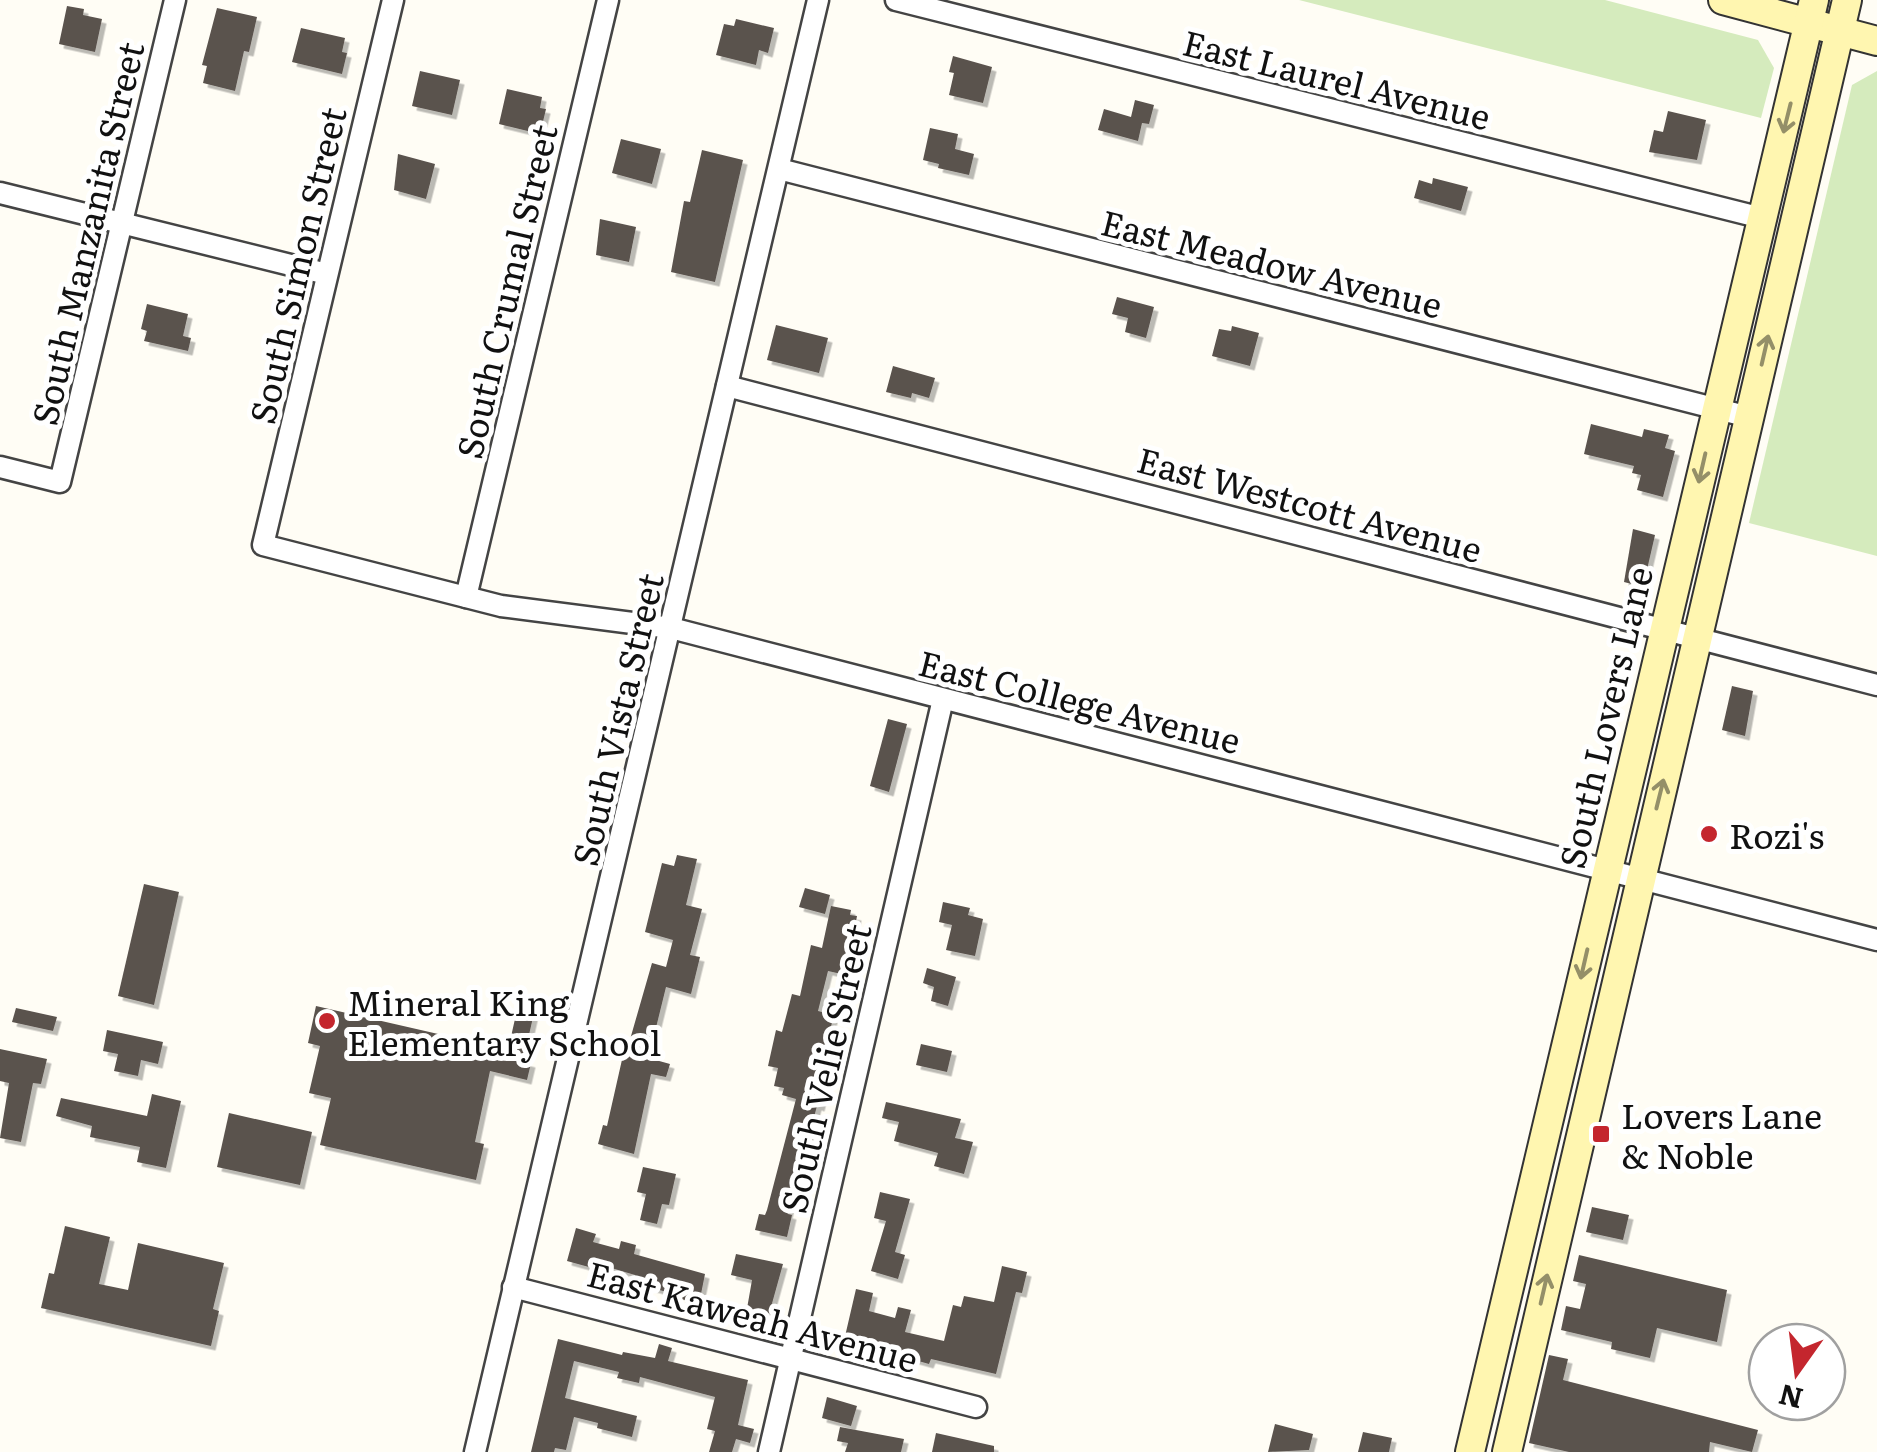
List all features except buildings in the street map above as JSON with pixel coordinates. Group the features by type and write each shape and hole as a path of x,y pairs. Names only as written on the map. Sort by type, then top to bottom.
{"main road":[{"path":"1722,0 1811,11 1840,31 1877,40"},
{"name":"South Lovers Lane","path":"1488,1448 1639,879 1846,0"},
{"name":"South Lovers Lane","path":"1488,1448 1497,1439 1495,1426 1516,1329 1514,1271 1811,11"}],"street":[{"name":"South Manzanita Street","path":"0,467 60,482 175,0"},
{"name":"South Simon Street","path":"262,544 393,0"},
{"name":"South Crumal Street","path":"466,597 608,0"},
{"name":"South Vista Street","path":"475,1452 818,0"},
{"name":"East Laurel Avenue","path":"896,0 1762,218"},
{"name":"East Meadow Avenue","path":"779,169 1749,417"},
{"path":"0,193 327,274"},
{"name":"East Westcott Avenue","path":"727,386 1877,684"},
{"name":"East College Avenue","path":"262,544 546,614 671,628 1877,940"},
{"name":"South Velie Street","path":"769,1452 943,699"},
{"name":"East Kaweah Avenue","path":"513,1287 976,1406"}],"green space":[{"path":"1299,0 1605,0 1758,40 1774,68 1761,118"},
{"path":"1877,71 1877,556 1749,523 1852,85"}],"place":[{"name":"Rozi's","path":"1709,834"},
{"name":"Mineral King Elementary School","path":"327,1021"},
{"name":"Lovers Lane & Noble","path":"1601,1134"}]}
